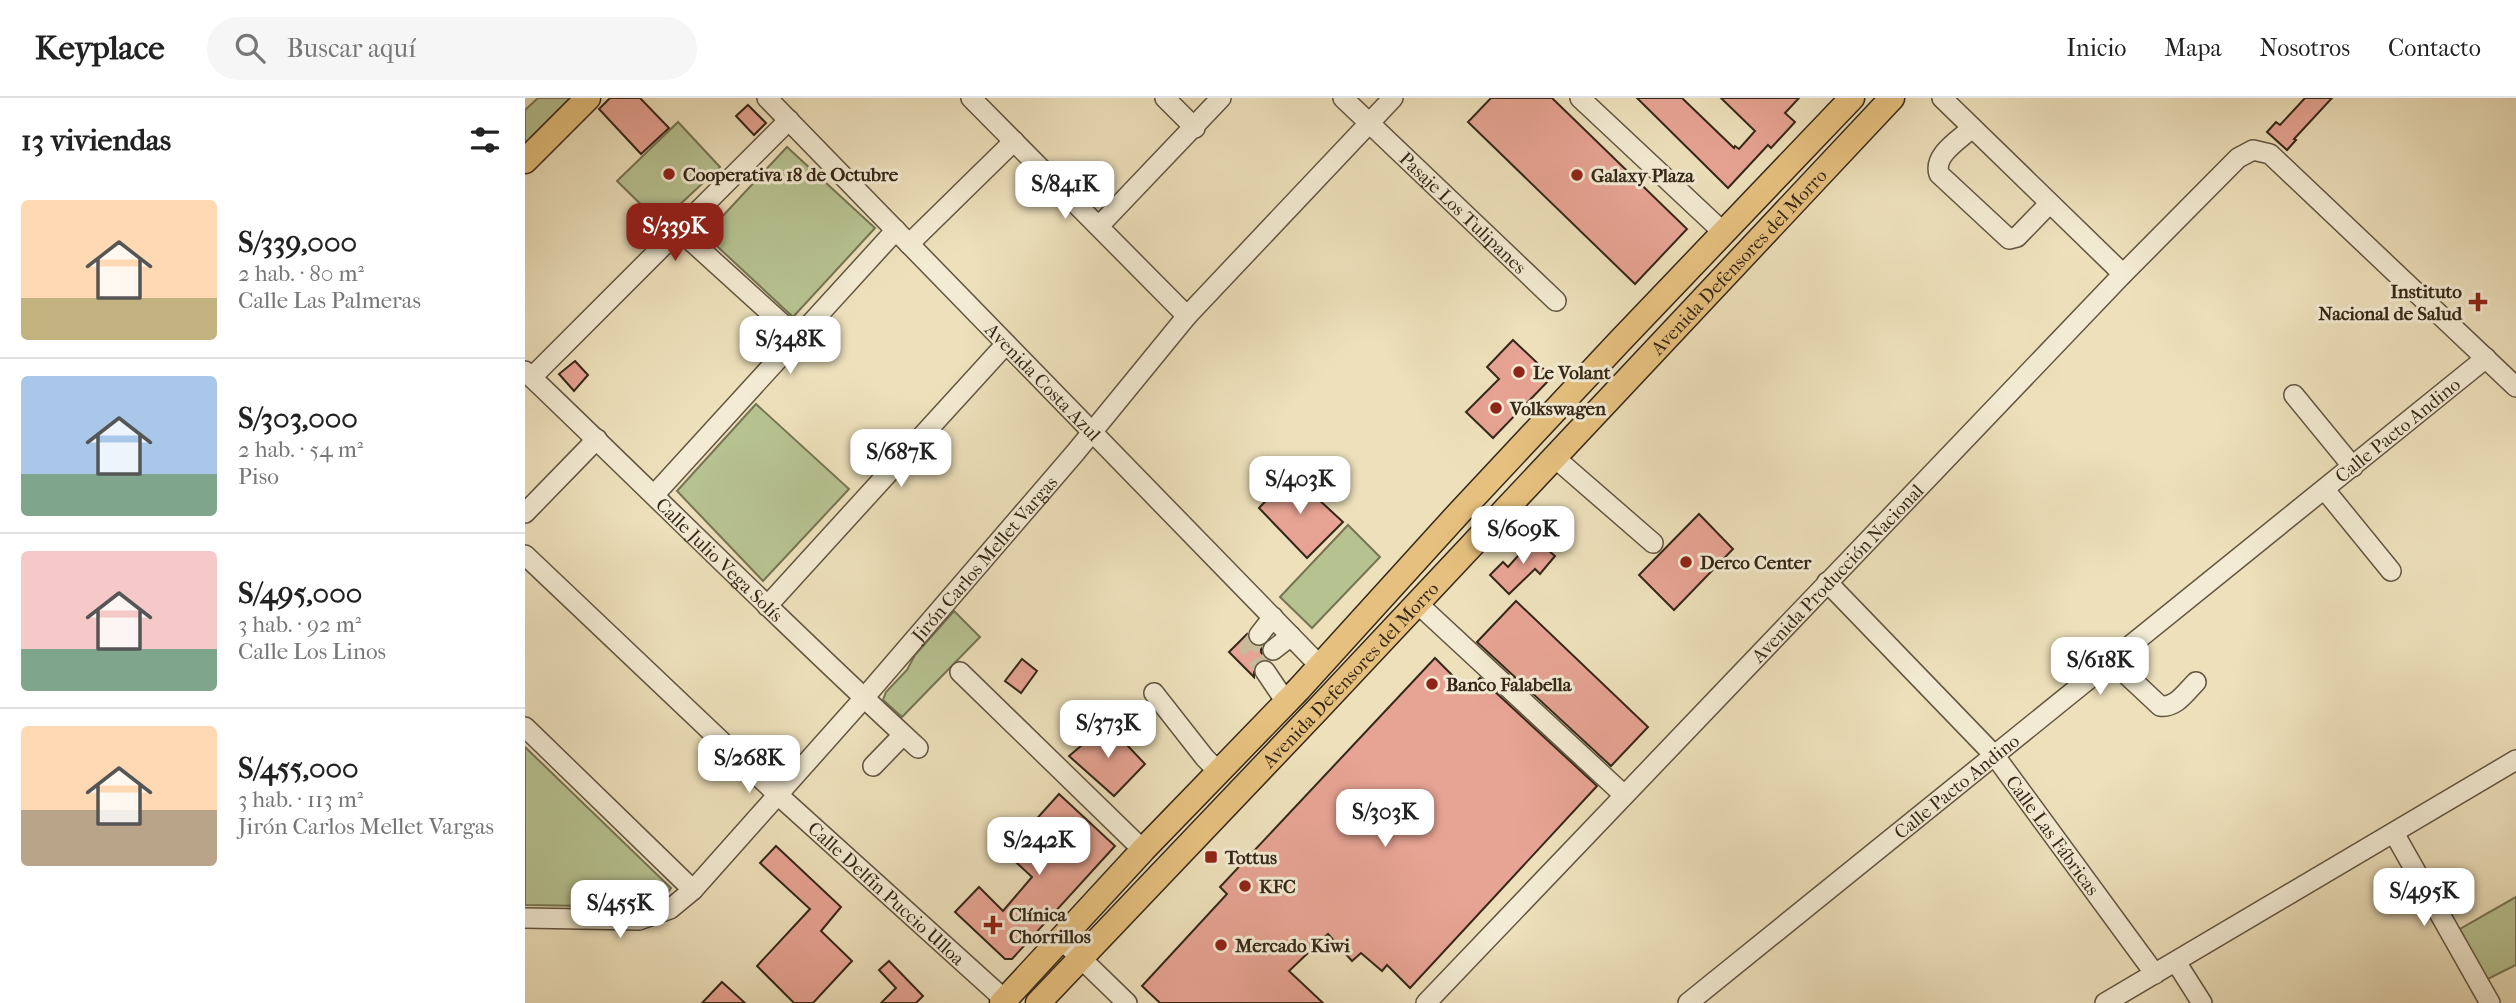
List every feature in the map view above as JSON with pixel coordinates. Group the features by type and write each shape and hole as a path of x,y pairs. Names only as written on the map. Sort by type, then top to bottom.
{"main road":[{"path":"525,161 588,98"},
{"name":"Avenida Defensores del Morro","path":"1004,1001 1851,98"},
{"name":"Avenida Defensores del Morro","path":"1038,1003 1892,98"},
{"path":"1804,148 1825,167"}],"street":[{"name":"Avenida Costa Azul","path":"767,98 1320,666"},
{"path":"971,98 1187,316"},
{"path":"1165,98 1195,128"},
{"path":"1099,226 1221,98"},
{"name":"Pasaje Los Tulipanes","path":"1343,98 1556,302"},
{"name":"Jirón Carlos Mellet Vargas","path":"525,918 639,920 670,909 693,890 864,698 1093,433 1187,316 1393,98"},
{"path":"1580,98 1723,232"},
{"path":"1942,98 2123,274"},
{"path":"528,374 679,230 789,120"},
{"path":"1972,128 1939,159 1939,174 2008,239 2017,237 2049,204"},
{"path":"655,494 798,338 903,237 1014,141"},
{"name":"Avenida Producción Nacional","path":"1426,1003 1827,582 2238,158 2253,150 2270,154 2486,358"},
{"path":"679,230 798,338"},
{"path":"767,606 1006,344"},
{"path":"2486,358 2516,387"},
{"name":"Calle Pacto Andino","path":"1688,1003 2486,358"},
{"name":"Calle Julio Vega Solís","path":"528,374 655,494 767,606 911,741 873,766"},
{"path":"2294,395 2353,467"},
{"path":"525,513 597,439"},
{"path":"1554,457 1653,543"},
{"path":"2325,490 2391,571"},
{"name":"Calle Delfín Puccio Ulloa","path":"525,555 777,794 1004,1001"},
{"name":"Calle Las Fábricas","path":"1827,582 1995,756 2155,974"},
{"path":"1417,603 1625,795"},
{"path":"1259,635 1273,617"},
{"path":"1273,650 1291,636"},
{"path":"2112,661 2160,706 2175,704 2196,682"},
{"path":"960,671 1143,850"},
{"path":"1265,671 1286,702"},
{"path":"1154,692 1219,772"},
{"path":"525,727 693,890"},
{"path":"2105,1003 2516,760"},
{"path":"2394,833 2490,1003"},
{"path":"1062,939 1127,1003"},
{"path":"2176,962 2202,1003"}],"green space":[{"path":"538,98 570,98 525,143 525,110"},
{"name":"Cooperativa 18 de Octubre","path":"678,122 720,167 660,223 617,181"},
{"path":"787,147 875,228 793,317 705,235"},
{"path":"756,404 849,489 763,581 677,491"},
{"path":"1348,525 1380,557 1312,628 1280,597"},
{"path":"954,611 980,637 902,717 883,700 886,692"},
{"path":"525,747 671,888 661,901 647,907 525,905"},
{"path":"2516,897 2516,965 2484,981 2460,929"}],"building":[{"path":"610,98 640,98 669,128 641,154 599,109"},
{"name":"Galaxy Plaza","path":"1491,98 1552,98 1687,229 1635,284 1468,122"},
{"path":"1637,98 1682,98 1734,148 1735,146 1739,149 1755,131 1721,98 1799,98 1785,113 1795,122 1771,148 1768,145 1728,188"},
{"path":"2305,98 2332,98 2287,150 2267,132 2276,122 2280,125"},
{"path":"748,105 766,123 754,135 736,116"},
{"path":"1513,340 1552,377 1493,438 1466,412 1499,379 1487,367"},
{"path":"575,361 588,375 574,391 559,374"},
{"path":"1291,474 1343,522 1307,558 1259,508"},
{"name":"Derco Center","path":"1699,514 1733,549 1674,610 1639,575"},
{"path":"1534,538 1555,556 1540,574 1535,569 1509,594 1490,575 1503,562 1508,567"},
{"path":"1516,601 1648,727 1611,766 1477,642"},
{"path":"1247,634 1251,644 1261,647 1265,659 1254,665 1254,677 1229,652"},
{"path":"1435,658 1468,691 1480,678 1597,786 1410,988 1387,965 1382,971 1361,953 1352,961 1328,934 1289,971 1323,1003 1160,1003 1142,986 1227,894 1220,887"},
{"path":"1022,659 1037,671 1021,693 1005,681"},
{"path":"1107,724 1145,764 1114,796 1069,756"},
{"path":"1059,794 1115,846 1012,959 1005,959 955,912 979,887 1003,911 1032,877 1006,853"},
{"path":"776,846 841,907 821,931 852,961 813,1003 794,1003 757,966 810,909 760,863"},
{"path":"889,961 923,996 916,1003 881,1003 896,988 879,970"},
{"path":"722,982 745,1003 702,1003"}],"tunnel":[{"path":"1259,635 1249,648 1265,671"}],"place":[{"name":"Cooperativa 18 de Octubre","path":"669,174"},
{"name":"Galaxy Plaza","path":"1577,175"},
{"name":"Instituto Nacional de Salud","path":"2478,302"},
{"name":"Le Volant","path":"1519,372"},
{"name":"Volkswagen","path":"1496,408"},
{"name":"Derco Center","path":"1686,562"},
{"name":"Banco Falabella","path":"1432,684"},
{"name":"Tottus","path":"1211,857"},
{"name":"KFC","path":"1245,886"},
{"name":"Clínica Chorrillos","path":"993,925"},
{"name":"Mercado Kiwi","path":"1221,945"}]}
